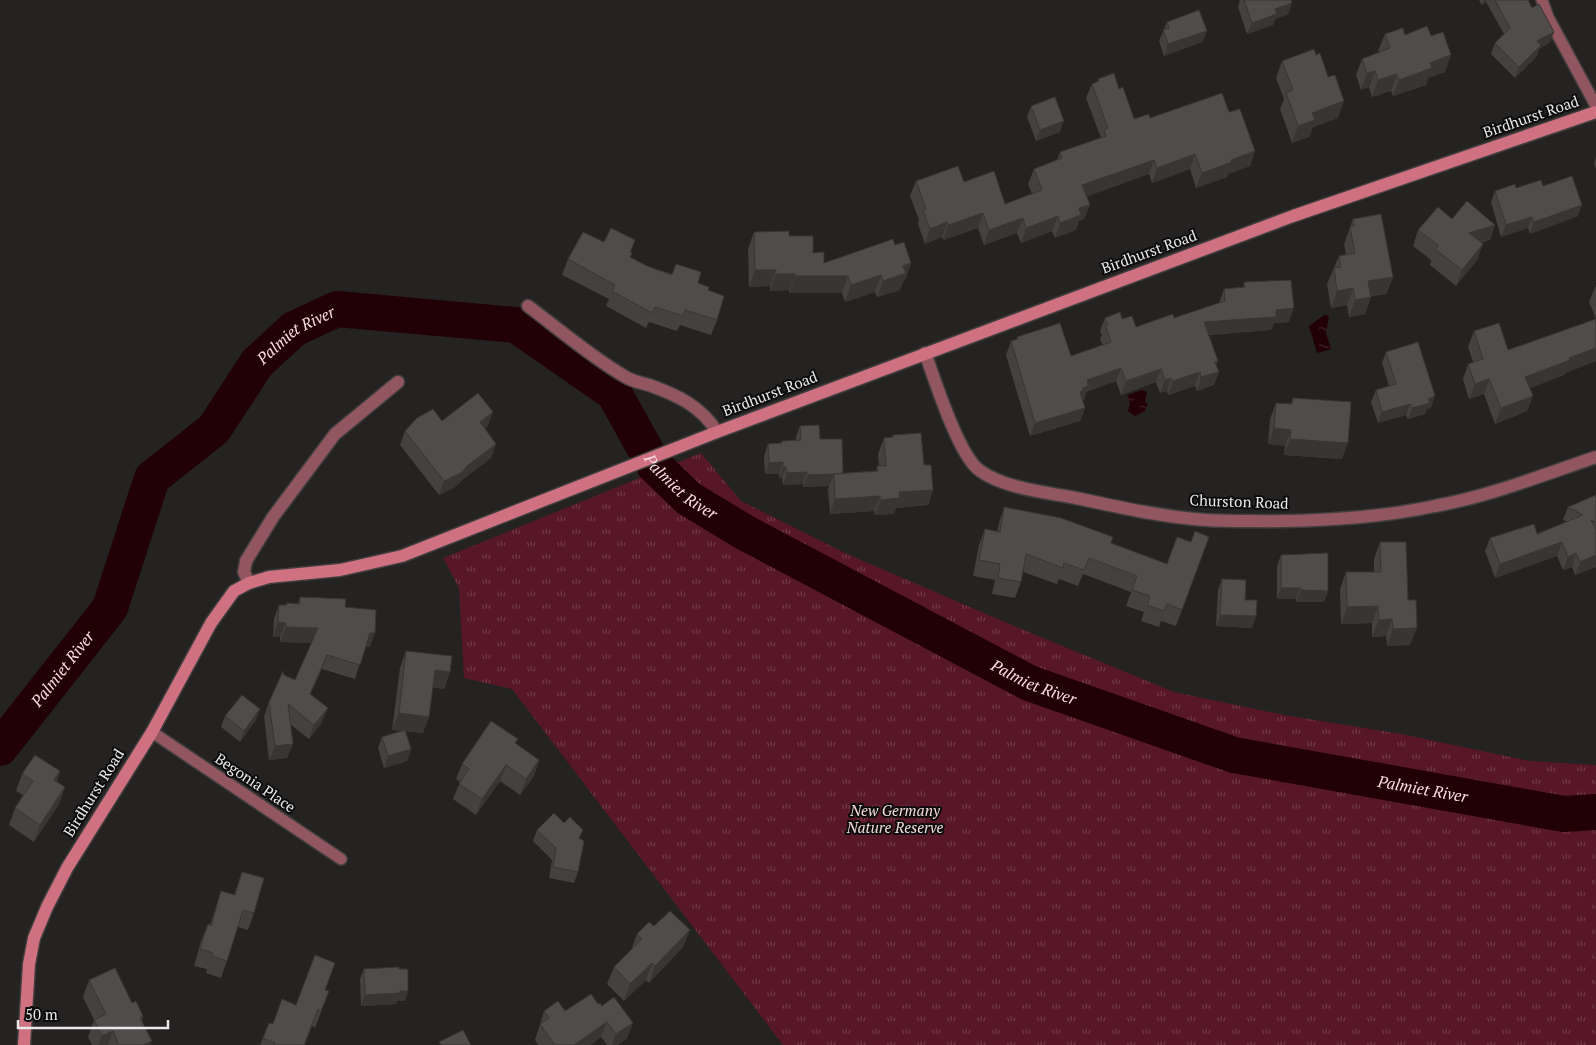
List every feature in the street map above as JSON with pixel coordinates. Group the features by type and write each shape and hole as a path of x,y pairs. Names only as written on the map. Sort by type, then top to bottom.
{"street":[{"name":"Birdhurst Road","path":"24,1045 30,964 34,938 47,907 67,868 152,732 216,615 234,591 249,583 269,577 340,570 402,556 717,432 1293,216 1596,112"},
{"name":"Birdhurst Road","path":"528,306 626,377 672,393 700,410 710,420 717,432"},
{"name":"Churston Road","path":"925,353 955,433 966,456 978,470 995,479 1016,486 1123,508 1206,520 1311,520 1388,514 1475,497 1596,457"},
{"path":"249,583 244,572 246,562 273,517 335,434 398,382"}],"lane":[{"path":"1542,0 1548,17 1596,106"},
{"name":"Begonia Place","path":"152,732 341,859"}],"green space":[{"name":"New Germany Nature Reserve","path":"701,453 741,501 847,554 1174,692 1284,715 1401,734 1530,761 1596,765 1596,1045 783,1045 512,689 464,678 459,588 443,558"}],"water":[{"path":"1324,315 1329,316 1326,333 1331,349 1317,353 1309,326"},
{"path":"1142,390 1147,392 1145,402 1148,404 1145,411 1135,416 1128,411 1130,403 1127,395"}],"building":[{"path":"1244,0 1291,0 1292,3 1275,9 1277,14 1252,23"},
{"path":"1495,0 1528,0 1532,8 1539,4 1554,32 1537,41 1541,45 1519,67 1495,43 1510,28"},
{"path":"1199,10 1207,31 1168,44 1163,30 1169,28 1167,22"},
{"path":"1427,26 1431,36 1443,32 1451,55 1430,63 1432,68 1399,80 1397,74 1378,80 1375,71 1367,73 1362,59 1390,48 1385,34 1403,28 1405,35"},
{"path":"1314,49 1316,55 1320,53 1328,77 1335,75 1344,101 1312,113 1315,120 1298,126 1286,93 1293,90 1282,61"},
{"path":"1114,73 1119,89 1123,87 1134,119 1149,114 1150,118 1222,93 1229,112 1240,109 1255,151 1202,173 1195,154 1157,168 1154,160 1082,185 1090,205 1079,208 1081,215 1060,223 1058,216 1026,228 1023,218 989,230 983,213 948,225 947,222 930,229 923,210 926,209 916,181 958,166 964,182 994,171 1005,204 1042,190 1034,169 1062,158 1060,152 1106,136 1104,130 1108,128 1092,84 1099,81 1098,79"},
{"path":"1055,97 1064,121 1040,130 1031,106"},
{"path":"1572,176 1582,205 1534,222 1532,217 1506,225 1495,191 1515,184 1516,188 1541,180 1543,186"},
{"path":"1467,201 1495,225 1469,233 1483,244 1462,270 1435,249 1439,246 1418,230 1438,207 1452,219"},
{"path":"1381,214 1393,277 1368,281 1371,297 1355,300 1353,288 1337,291 1334,268 1341,267 1339,256 1355,253 1350,227 1354,226 1353,219"},
{"path":"611,228 635,240 630,257 647,266 672,275 676,264 701,272 698,283 709,287 708,290 724,296 717,320 685,310 683,316 655,307 652,313 612,291 615,285 568,259 583,232 604,242"},
{"path":"789,231 789,236 813,236 813,253 824,252 824,263 893,239 895,245 904,242 911,263 903,266 906,273 883,281 881,275 851,285 848,276 795,276 795,274 776,274 776,270 755,270 754,232"},
{"path":"1291,280 1294,308 1276,310 1276,317 1204,322 1218,361 1215,362 1219,372 1201,377 1200,372 1173,381 1171,378 1165,380 1161,369 1126,381 1121,368 1087,380 1088,386 1082,388 1083,391 1080,392 1085,408 1035,423 1011,341 1018,339 1017,337 1060,323 1071,356 1111,342 1105,325 1108,325 1105,318 1120,312 1122,319 1132,316 1136,327 1173,314 1174,318 1225,301 1224,289 1245,287 1244,282"},
{"path":"1596,319 1596,348 1525,377 1533,396 1501,408 1489,379 1475,384 1468,364 1483,359 1474,331 1499,323 1508,350"},
{"path":"1418,342 1435,396 1428,399 1430,403 1412,408 1410,404 1382,412 1376,390 1396,384 1386,352"},
{"path":"478,393 493,412 480,422 496,444 467,466 461,473 444,481 405,431 417,418 433,409 442,421"},
{"path":"1293,398 1351,402 1348,443 1290,439 1291,430 1274,428 1276,403 1292,404"},
{"path":"819,425 820,439 842,439 843,473 808,475 807,472 787,473 786,467 783,467 783,462 769,463 768,444 801,440 800,426"},
{"path":"921,433 924,465 931,465 933,490 899,492 900,498 880,500 880,496 835,499 834,474 878,471 877,466 886,466 884,438 893,437 893,435"},
{"path":"1596,495 1596,522 1591,520 1596,530 1596,555 1580,562 1576,553 1568,557 1562,542 1500,564 1490,538 1534,524 1537,534 1583,515 1568,507"},
{"path":"1004,507 1061,518 1113,537 1111,543 1167,564 1177,537 1191,542 1195,531 1209,537 1182,610 1167,604 1164,611 1147,605 1150,596 1132,590 1137,576 1089,558 1084,570 1064,563 1063,568 1026,554 1021,582 998,578 1000,564 979,560 985,529 1000,532"},
{"path":"1380,542 1406,542 1408,600 1416,600 1417,628 1393,629 1392,619 1379,620 1378,606 1347,607 1346,572 1381,572"},
{"path":"1328,553 1328,591 1281,588 1281,555"},
{"path":"1222,579 1246,580 1245,600 1257,600 1256,616 1220,615"},
{"path":"300,597 346,599 345,607 376,610 375,633 370,633 360,665 327,655 310,694 328,708 314,725 288,704 293,744 275,746 269,702 283,671 284,675 295,680 318,628 286,627 286,623 278,622 279,605 287,605 287,603 300,604"},
{"path":"406,651 452,656 450,672 435,670 429,717 399,713"},
{"path":"242,695 260,709 244,731 225,716"},
{"path":"491,721 518,739 515,743 539,760 526,779 506,765 482,799 459,784 469,769 462,764"},
{"path":"405,730 411,749 388,756 382,737"},
{"path":"35,755 60,771 54,780 65,787 40,825 15,808 33,781 22,774"},
{"path":"554,813 564,823 570,817 583,830 579,838 584,841 578,872 553,867 556,848 537,830"},
{"path":"242,872 264,878 254,913 243,910 227,961 212,956 213,953 200,949 208,924 211,926 221,891 235,895"},
{"path":"670,911 690,930 655,966 652,963 630,984 614,967 642,939 637,934 649,922 654,926"},
{"path":"315,955 335,963 325,990 329,991 321,1011 318,1009 304,1045 274,1045 275,1043 263,1038 269,1023 273,1024 282,999 296,1005"},
{"path":"399,967 399,969 408,969 408,991 365,995 364,969"},
{"path":"115,968 132,1003 136,1001 143,1016 140,1018 152,1041 143,1045 119,1045 113,1031 102,1036 94,1020 106,1014 89,980"},
{"path":"591,994 598,1004 600,1003 602,1006 614,997 633,1023 616,1034 607,1022 574,1045 555,1045 540,1024 549,1018 544,1011 558,1001 565,1011"},
{"path":"463,1030 471,1045 441,1045 439,1042"}],"waterway":[{"name":"Palmiet River","path":"0,748 110,608 152,478 214,429 257,363 294,329 337,309 516,325 614,393 654,465 688,498 744,532 1029,683 1234,755 1564,814 1596,812"}]}
